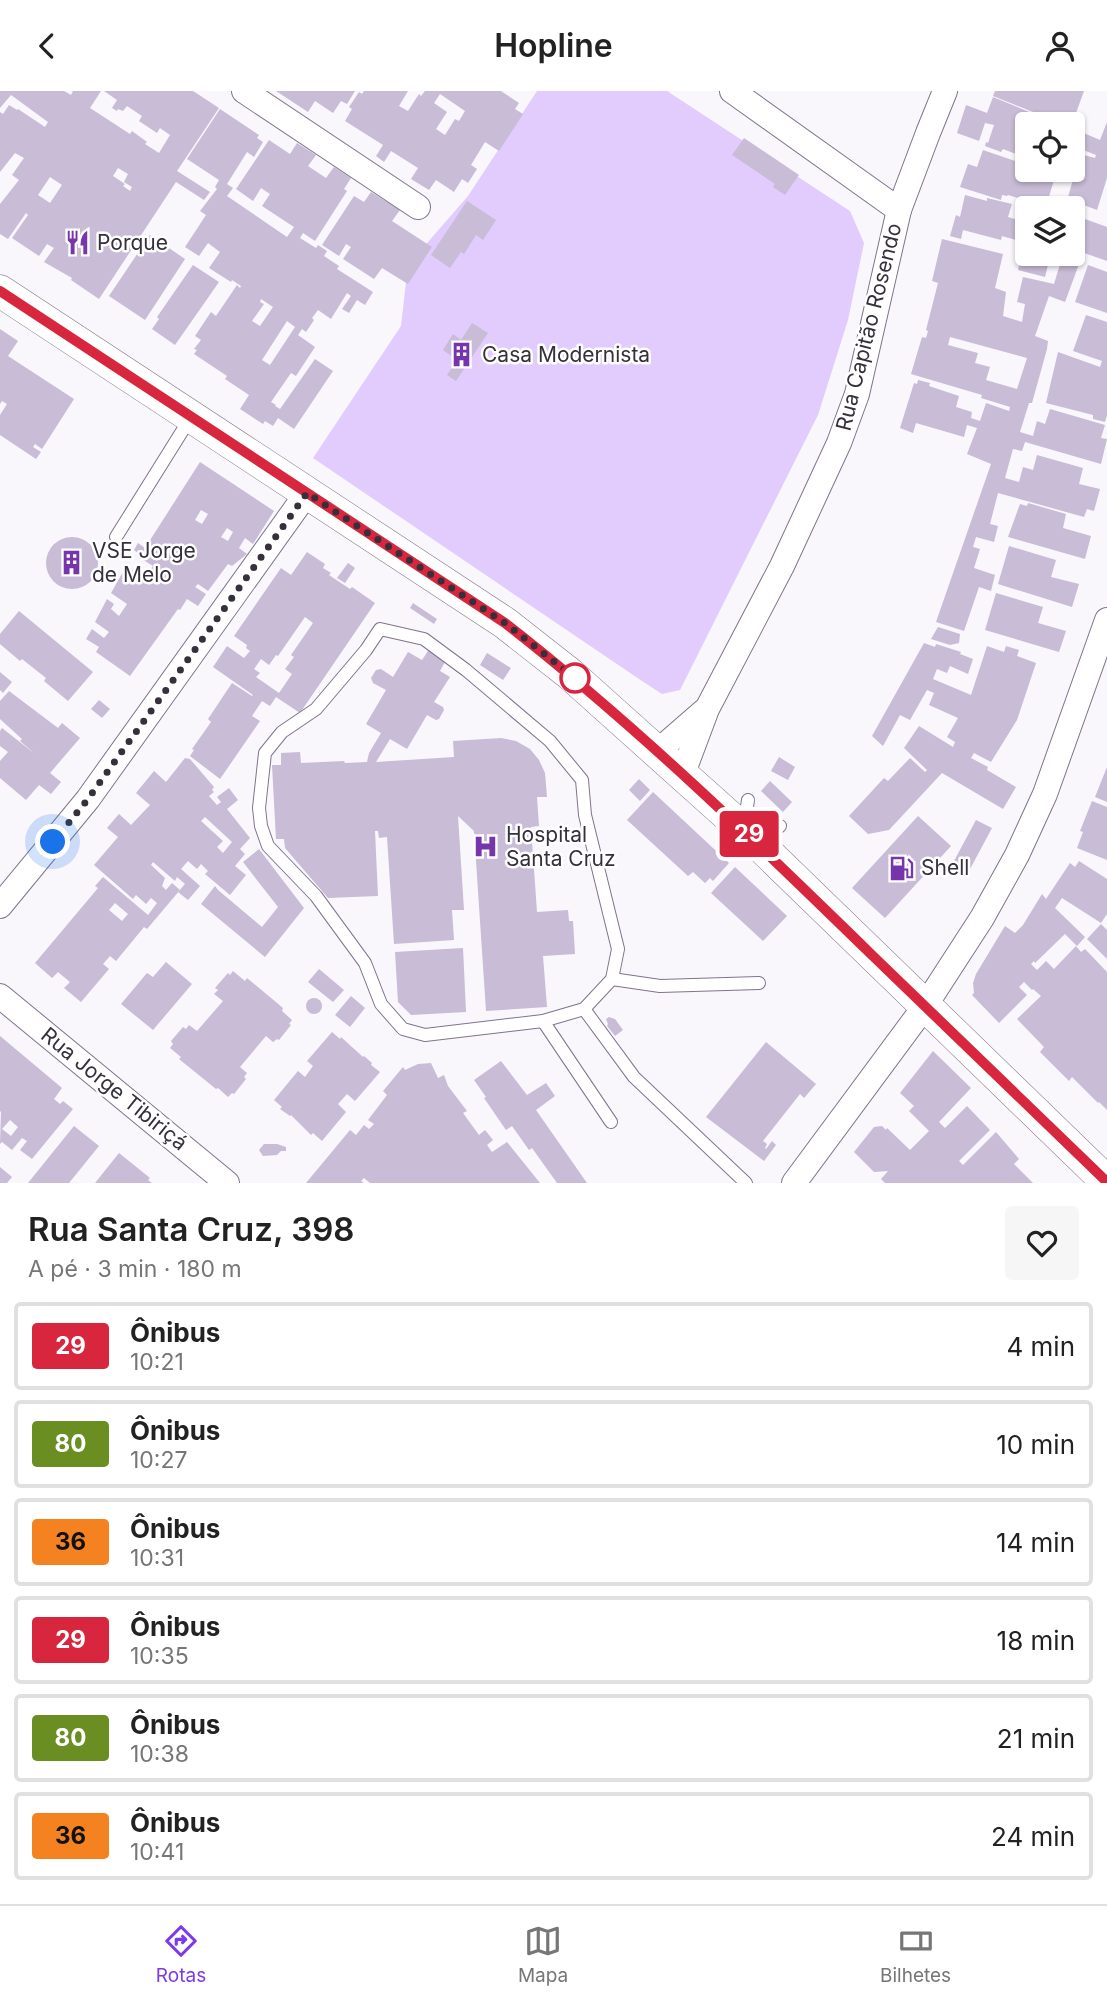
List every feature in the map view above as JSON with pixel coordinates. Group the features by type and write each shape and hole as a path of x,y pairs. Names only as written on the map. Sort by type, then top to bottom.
{"street":[{"path":"244,91 418,207"},
{"path":"732,91 899,210"},
{"name":"Rua Capitão Rosendo","path":"682,773 707,709 782,566 839,443 857,394 899,210 946,91"},
{"path":"0,291 505,623 570,674 682,773 757,825 925,1006 1107,1182"},
{"path":"0,907 88,799 307,493"},
{"path":"794,1183 925,1006 982,918 1017,855 1045,794 1107,620"},
{"name":"Rua Capitão Rosendo","path":"658,751 707,709"},
{"name":"Rua Jorge Tibiriçá","path":"0,996 227,1183"}],"lane":[{"path":"116,537 191,417"},
{"path":"380,629 424,639 466,670 550,741 582,780 585,815 618,949 612,979 584,1009 543,1021 425,1035 403,1029 380,1004 365,963 316,896 268,846 261,826 259,808 265,753 282,732 316,709 366,650 380,629"},
{"path":"612,979 660,986 759,983"},
{"path":"584,1009 634,1077 746,1183"},
{"path":"543,1021 611,1122"}],"shaded area":[{"path":"537,91 667,91 850,211 864,243 848,320 818,415 680,690 662,694 313,458 401,326 408,265 468,196"}],"building":[{"path":"0,91 64,91 71,95 73,91 101,91 90,108 130,134 132,131 159,153 170,135 160,128 157,133 139,121 142,116 127,106 123,111 112,108 117,100 104,91 193,91 219,108 177,171 210,192 204,200 176,182 99,299 71,280 72,278 44,262 54,248 47,244 39,256 12,238 28,215 26,213 8,239 0,234 0,204 19,180 12,175 24,158 15,153 0,172 0,112 3,114 9,105 45,127 48,122 11,95 0,108","holes":["118,168 128,174 124,182 132,187 130,191 113,176","50,177 62,185 50,203 38,195"]},
{"path":"276,91 355,91 347,104 341,101 333,113 315,101 308,112"},
{"path":"364,91 408,91 399,106 408,111 419,94 421,96 425,91 501,91 519,103 515,109 523,114 499,151 485,142 471,165 477,169 468,183 462,179 454,192 436,180 429,190 411,179 418,168 391,151 384,162 376,156 383,145 345,121 352,109 349,107 359,92 362,94","holes":["440,94 465,111 459,121 455,119 445,135 436,129 447,112 434,103"]},
{"path":"995,91 1084,91 1076,112 1033,112 993,96"},
{"path":"993,97 1029,112 1015,112 1015,154 985,146 994,125 985,123 979,141 957,133 966,105 987,113"},
{"path":"220,109 259,135 257,138 263,142 254,157 247,152 227,184 233,188 227,196 287,237 294,227 262,206 270,194 261,188 253,201 236,189 269,140 290,154 297,143 316,155 308,166 326,178 334,167 351,178 344,189 347,191 315,241 303,233 300,238 327,251 324,256 339,266 337,269 373,292 365,305 357,300 349,313 342,309 351,296 347,293 331,319 318,310 306,332 302,329 298,335 315,347 296,376 291,373 271,402 280,409 315,359 333,371 294,429 278,418 273,426 265,421 263,424 240,409 249,395 194,354 197,350 194,349 201,340 195,336 211,312 216,316 237,285 240,288 241,286 209,268 220,252 208,243 199,256 185,247 206,215 200,211 217,189 215,187 219,180 187,159","holes":["261,299 273,307 260,326 252,321 264,304 260,302","287,321 295,327 270,365 262,360"]},
{"path":"1107,122 1107,178 1097,210 1085,206 1085,196 1068,196 1072,182 1085,182 1085,155 1095,158 1096,155 1085,151 1085,134 1100,140"},
{"path":"744,138 799,175 785,195 773,187 775,184 732,155"},
{"path":"983,150 1015,161 1015,182 1053,182 1049,196 1002,195 1001,200 960,187 968,164 977,167"},
{"path":"371,192 400,210 392,221 432,247 408,284 382,268 374,279 343,259 351,247 346,244 339,256 322,245 354,196 364,202"},
{"path":"965,195 1012,204 1008,217 1015,219 1015,240 1002,236 1001,240 963,230 961,239 950,236 956,215 960,217"},
{"path":"467,201 496,220 483,240 476,235 464,254 461,252 450,268 431,255"},
{"path":"1085,219 1107,227 1107,261 1085,253"},
{"path":"150,235 185,259 145,320 109,296"},
{"path":"942,239 1003,254 995,288 1006,292 1003,316 1022,322 1025,304 1017,302 1023,277 1054,284 1059,266 1078,266 1065,302 1049,296 1035,336 1048,341 1047,349 1032,403 1029,403 1020,432 1033,436 1037,421 1045,424 1050,409 1105,425 1101,438 1107,439 1101,464 1025,442 1022,451 1013,449 1005,478 1019,482 1023,467 1033,470 1037,455 1083,468 1079,484 1100,489 1094,511 1087,509 1084,517 998,493 990,524 998,526 994,542 976,537 973,547 980,549 974,568 995,575 991,591 979,587 964,631 936,622 991,464 967,454 977,428 967,425 964,437 916,423 913,433 900,428 914,383 917,384 918,380 959,396 956,407 972,412 971,418 980,421 986,403 1009,411 1010,407 981,398 982,395 911,374 922,337 926,338 938,283 932,281","holes":["950,337 1027,358 1017,389 986,380 990,367 975,363 978,353 948,345"]},
{"path":"193,265 219,282 175,345 152,329 159,319 157,317"},
{"path":"1088,265 1107,272 1107,313 1075,302"},
{"path":"1019,266 1048,266 1045,277 1018,270"},
{"path":"1086,315 1107,322 1105,422 1093,419 1093,415 1046,403 1058,352 1100,367 1102,361 1073,351"},
{"name":"Casa Modernista","path":"472,323 488,333 456,381 447,375 457,360 443,350 453,334 461,340"},
{"path":"0,329 18,341 8,356 74,399 42,449 35,444 33,447 41,452 36,459 0,435 0,415 7,404 2,401 0,404"},
{"path":"200,462 274,511 253,544 245,538 239,548 247,554 232,566 228,564 208,591 198,584 195,587 206,594 198,606 187,599 130,676 96,652 99,647 86,639 92,629 104,638 109,632 95,622 107,599 114,604 111,609 119,616 127,604 111,593 124,570 130,574 135,567 147,575 153,566 137,556 139,554 134,550 138,543 145,548","holes":["201,510 208,514 202,524 195,520","227,528 233,532 228,541 221,537"]},
{"path":"1028,503 1066,514 1063,528 1091,536 1085,559 1008,537 1020,504 1027,506"},
{"name":"VSE Jorge de Melo","path":"72,537 91,544 98,563 91,582 72,589 53,582 46,563 53,544"},
{"path":"1009,546 1056,560 1051,577 1079,584 1072,607 998,584"},
{"path":"307,552 325,564 323,568 331,573 329,575 375,603 300,713 276,697 270,706 262,701 252,716 260,721 220,779 190,756 194,750 192,749 211,722 208,719 232,683 253,695 213,667 227,646 244,658 250,651 246,648 247,645 234,636 281,568 291,575","holes":["305,617 313,623 291,655 294,657 285,669 292,674 279,693 256,677 260,673 254,669 261,659 269,665"]},
{"path":"348,563 355,568 345,583 337,578"},
{"path":"996,593 1043,607 1038,623 1066,631 1059,652 985,630"},
{"path":"413,603 437,619 434,624 410,608"},
{"path":"19,611 93,672 68,701 44,681 46,678 0,644 0,634"},
{"path":"938,627 960,634 959,643 950,645 931,639"},
{"path":"924,643 961,652 960,654 973,659 968,674 950,666 947,673 937,669 933,679 971,695 987,646 1004,652 1006,646 1019,650 1017,656 1036,663 1017,720 991,762 974,753 971,758 1016,787 1003,809 942,773 889,830 868,834 849,816 884,778 888,781 910,758 925,772 927,770 904,748 919,726 953,747 955,742 947,737 958,718 929,705 934,693 927,690 910,720 900,715 883,746 872,736"},
{"path":"430,650 445,662 440,671 450,677 434,702 444,710 436,720 427,715 407,749 390,739 376,762 454,757 453,741 501,738 516,741 530,749 539,760 545,773 547,797 537,797 539,826 531,827 537,912 568,910 569,921 573,921 575,954 543,956 547,1007 486,1011 474,831 458,816 464,910 452,910 454,940 394,944 387,837 379,838 378,831 375,831 378,896 328,898 285,848 284,839 276,839 272,765 281,765 281,753 300,752 301,763 367,762 369,753 381,733 366,724 386,690 373,683 371,678 376,670 381,669 393,677 408,652 422,660"},
{"path":"487,653 511,668 503,680 480,665"},
{"path":"0,672 12,682 3,693 0,690"},
{"path":"9,691 58,728 62,723 80,738 50,773 61,782 51,794 39,785 26,800 0,778 0,761 8,752 0,746 2,728 35,754 0,719 0,701"},
{"path":"99,700 110,709 102,718 91,709"},
{"path":"779,757 795,767 788,780 771,771"},
{"path":"185,758 190,759 214,787 214,792 209,796 217,805 221,802 217,797 229,788 238,800 227,809 250,838 240,849 245,854 235,866 246,875 230,895 205,874 208,871 201,864 197,869 188,861 181,869 200,886 188,900 178,892 116,961 110,956 103,964 109,969 81,1002 64,988 70,982 58,972 52,978 35,963 98,888 95,886 103,877 148,915 157,903 151,898 146,904 136,895 133,899 94,865 118,837 107,828 119,814 131,825 150,805 136,793 154,771 166,782","holes":["205,817 232,842 223,853 217,847 223,841 201,821","153,862 175,881 177,877 185,884 180,890 172,883 166,890 162,886 165,878 151,865","115,903 128,914 122,921 109,910"]},
{"path":"1107,767 1107,802 1095,797"},
{"path":"639,779 650,790 640,801 629,790"},
{"path":"770,781 792,802 783,812 761,791"},
{"path":"653,792 729,863 713,881 710,878 705,883 693,872 688,876 627,820"},
{"path":"1092,801 1107,807 1107,860 1077,848 1083,832 1080,831"},
{"path":"918,816 951,846 885,918 852,888"},
{"path":"976,820 992,828 970,869 954,861"},
{"path":"259,849 304,908 265,957 201,904 215,886 262,927 278,907 243,862"},
{"path":"1079,861 1107,879 1107,914 1101,923 1062,898 1055,908 1085,937 1077,946 1065,934 1031,964 1037,970 1046,961 1054,969 1076,946 1081,952 1085,949 1107,972 1107,1110 1072,1077 1069,1081 1040,1052 1044,1047 1017,1019 1041,996 1033,989 1024,982 1019,987 1027,995 999,1023 972,995 976,974 1005,926 1015,933 1042,894 1046,899 1070,863 1075,867"},
{"path":"735,867 787,916 763,941 711,893"},
{"path":"1101,924 1107,930 1107,959 1087,939"},
{"path":"463,948 466,1012 411,1015 398,1002 395,952"},
{"path":"166,962 192,984 153,1030 121,1004 147,973 153,977"},
{"path":"319,969 344,990 333,1002 308,982"},
{"path":"233,971 245,981 247,978 283,1008 282,1011 292,1020 279,1040 273,1042 266,1036 240,1067 247,1073 244,1077 246,1079 234,1094 228,1097 179,1059 181,1057 170,1048 173,1044 171,1041 183,1027 186,1029 189,1025 197,1031 223,1001 214,994 218,990 215,988"},
{"path":"351,996 365,1008 350,1027 335,1015"},
{"path":"311,998 317,998 322,1006 320,1012 311,1014 306,1009 306,1003"},
{"path":"606,1019 615,1019 623,1030 615,1036 607,1026"},
{"path":"332,1032 380,1072 355,1101 347,1094 338,1104 346,1112 322,1141 280,1109 282,1107 274,1100 298,1071 305,1077 313,1066 307,1061"},
{"path":"0,1036 62,1088 54,1099 60,1104 63,1101 73,1109 32,1159 20,1150 27,1141 22,1138 12,1150 2,1142 0,1144","holes":["10,1120 18,1127 11,1136 2,1129"]},
{"path":"766,1042 816,1084 804,1098 800,1094 763,1141 767,1144 766,1149 772,1141 776,1145 764,1161 706,1117"},
{"path":"933,1051 971,1088 939,1122 945,1128 967,1106 990,1130 959,1161 963,1165 996,1132 1019,1159 1014,1164 1033,1183 885,1183 881,1179 888,1171 874,1172 854,1152 874,1127 887,1128 910,1150 929,1131 909,1111 914,1106 900,1093"},
{"path":"501,1061 527,1095 546,1083 555,1096 536,1110 587,1183 557,1183 512,1126 506,1130 474,1080"},
{"path":"431,1063 438,1078 444,1075 448,1086 467,1111 463,1113 479,1135 485,1130 493,1140 487,1145 492,1152 507,1142 540,1183 370,1183 364,1178 361,1181 364,1183 306,1183 350,1130 356,1135 364,1125 369,1129 374,1124 368,1120 387,1095 383,1091 403,1067 405,1070 418,1064"},
{"path":"74,1126 99,1146 69,1183 28,1183"},
{"path":"264,1144 277,1144 286,1147 286,1151 263,1156 259,1150"},
{"path":"119,1153 150,1178 148,1180 152,1183 95,1183"},
{"path":"0,1167 12,1177 7,1183 0,1183"}],"bus line":[{"name":"29","path":"0,291 505,623 570,674 758,844 1107,1182"}],"place":[{"name":"Porque","path":"77,243"},
{"name":"Casa Modernista","path":"462,355"},
{"name":"VSE Jorge de Melo","path":"72,563"},
{"name":"Hospital Santa Cruz","path":"486,847"},
{"name":"Shell","path":"901,868"}],"route":[{"path":"53,842 88,799 307,493 505,623 575,678"}]}
